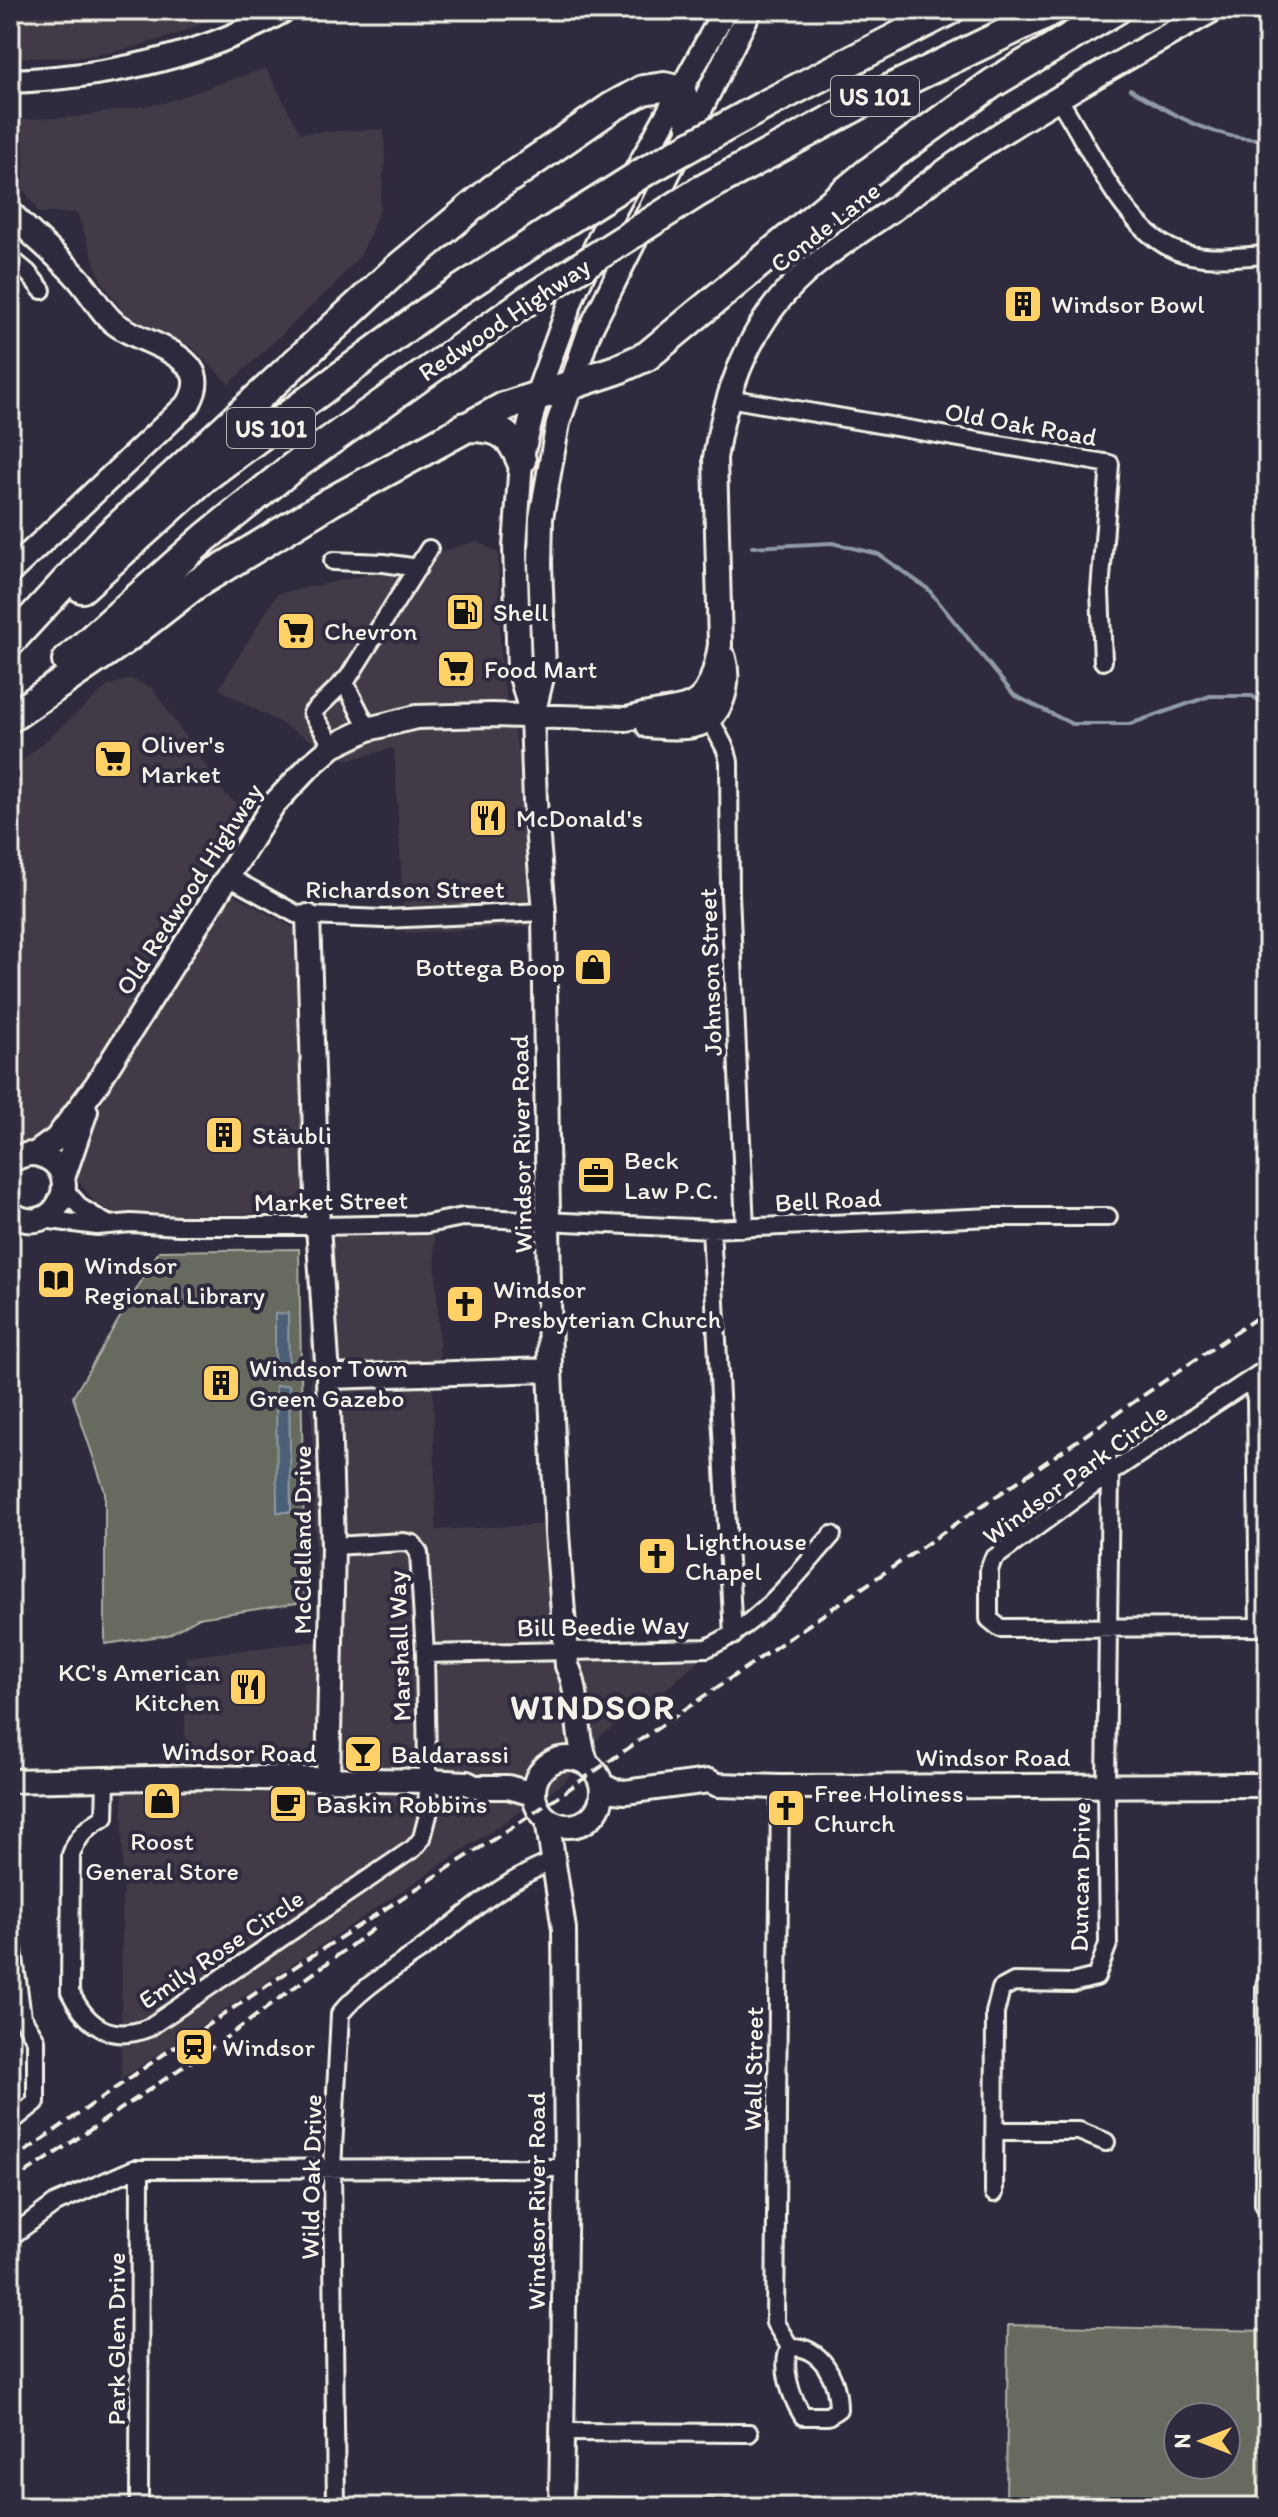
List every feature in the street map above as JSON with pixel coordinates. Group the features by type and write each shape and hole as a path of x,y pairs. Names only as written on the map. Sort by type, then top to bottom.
{"highway":[{"name":"Redwood Highway","path":"10,651 204,478 431,309 644,172 767,104 950,10"},
{"name":"Redwood Highway","path":"10,715 206,537 293,467 528,300 700,191 875,96 1054,10"},
{"path":"10,715 124,640 196,584 332,501 504,407 616,370 647,356 869,172 993,83 1116,10"},
{"path":"10,642 105,539 397,269 492,190 612,107 643,90 664,87 681,91 692,126"},
{"path":"465,427 490,427 504,433 515,444 521,460"}],"main road":[{"path":"10,81 48,79 167,60 245,32 285,10"},
{"path":"703,10 712,33"},
{"path":"532,716 519,669 515,547 521,460 537,395 574,293 603,231 725,10"},
{"path":"532,716 544,669 541,518 558,423 589,332 750,10"},
{"name":"Conde Lane","path":"532,716 627,719 681,710 691,706 706,691 716,670 720,645 715,458 728,398 749,346 785,293 819,262 970,153 1058,98 1213,10"},
{"path":"10,212 79,280 112,321 130,335 178,356 193,372 196,382 189,403 10,572"},
{"name":"Conde Lane","path":"627,719 649,726 684,727 695,726 709,717 722,702 727,682 720,645"},
{"name":"Old Redwood Highway","path":"35,1154 56,1139 97,1084 273,805 301,774 333,746 368,729 416,717 532,716"},
{"name":"Windsor River Road","path":"532,716 535,813 544,912 550,1370 557,1533 566,1659 573,1676 580,1747 587,1763"},
{"name":"McClelland Drive","path":"308,916 333,1546 328,1781"},
{"name":"Old Redwood Highway","path":"22,1221 58,1207 72,1148 97,1084"},
{"path":"10,1162 22,1155 35,1154 52,1162 64,1183"},
{"path":"328,1377 550,1370"},
{"name":"Windsor River Road","path":"551,1763 564,1721 561,1677 566,1659"},
{"path":"572,1758 587,1763 602,1785 601,1801 595,1813 573,1826 562,1826 547,1819 539,1810 533,1794 536,1779 551,1763 572,1758"},
{"name":"Windsor Road","path":"467,1783 476,1776 551,1763"},
{"name":"Windsor Road","path":"10,1781 201,1777 428,1781 467,1783 475,1787 508,1787 533,1794"},
{"name":"Windsor Road","path":"602,1785 625,1792 709,1781 718,1785 780,1787 1268,1785"},
{"name":"Windsor Road","path":"595,1813 710,1791 718,1785"},
{"name":"Windsor River Road","path":"547,1819 555,1886 560,1895"},
{"name":"Windsor River Road","path":"561,2507 566,2168 564,1929 560,1895 564,1850 573,1826"}],"street":[{"path":"1058,98 1125,211 1150,235 1177,251 1210,258 1268,255"},
{"path":"10,258 42,290"},
{"name":"Old Oak Road","path":"728,398 1110,464 1100,591 1103,661"},
{"path":"333,746 312,713 344,681 429,549"},
{"path":"333,561 418,568"},
{"path":"344,681 368,729"},
{"name":"Johnson Street","path":"709,717 729,762 730,894 745,1228"},
{"name":"Richardson Street","path":"227,876 296,914 308,916 384,919 544,912"},
{"path":"64,1183 81,1208 111,1225"},
{"name":"Market Street","path":"22,1221 84,1225 318,1226 427,1224 463,1217 550,1221"},
{"name":"Bell Road","path":"550,1221 711,1229 978,1217 1108,1217"},
{"path":"711,1229 733,1636"},
{"name":"Windsor Park Circle","path":"1264,1627 1000,1628 989,1619 989,1570 993,1559 1110,1473 1268,1368"},
{"path":"1251,1380 1256,1399 1264,1627"},
{"name":"Duncan Drive","path":"994,2193 995,2013 1001,1989 1014,1982 1072,1983 1096,1977 1108,1944 1106,1785 1110,1473"},
{"name":"Bill Beedie Way","path":"425,1654 566,1659 707,1648 733,1636 767,1608 832,1535"},
{"name":"Marshall Way","path":"333,1546 404,1542 413,1544 419,1553 428,1781"},
{"name":"Emily Rose Circle","path":"106,1781 105,1817 87,1827 77,1839 71,1855 70,1992 80,2012 92,2024 107,2031 133,2034 148,2028 414,1848 422,1838 425,1827 428,1781"},
{"name":"Wall Street","path":"780,1787 775,2323 790,2347"},
{"name":"Wild Oak Drive","path":"336,2507 332,2169 340,2014 354,1996 445,1930 533,1869 552,1862"},
{"path":"10,1929 22,2017 36,2040 36,2102 10,2123"},
{"path":"1264,2204 1265,1986 1268,1974"},
{"path":"996,2131 1079,2131 1106,2142"},
{"path":"10,2237 56,2203 134,2169 566,2168"},
{"name":"Park Glen Drive","path":"136,2507 139,2502 140,2170"},
{"path":"562,2432 749,2433"}],"shaded area":[{"path":"10,10 235,10 175,35 119,51 82,57 10,58"},
{"path":"266,68 300,133 384,129 385,163 379,211 362,253 334,285 229,384 191,346 124,313 101,280 77,213 39,213 15,175 15,120 75,117 163,103"},
{"path":"476,541 498,553 501,671 520,760 539,926 405,933 394,748 347,760 219,689 277,594 367,575"},
{"path":"130,679 151,687 226,795 244,808 58,1128 25,1146 10,1144 10,772 108,686"},
{"path":"229,892 299,931 312,1212 122,1216 94,1202 76,1177 91,1122"},
{"path":"434,1235 440,1360 433,1392 436,1530 551,1524 550,1658 703,1657 656,1698 601,1735 563,1783 121,2079 123,1788 184,1789 186,1657 318,1641 306,1238"}],"green space":[{"path":"299,1249 305,1602 198,1618 168,1635 105,1644 105,1492 73,1397 159,1251"},
{"path":"1008,2325 1268,2331 1268,2507 572,2507 573,2496 1006,2504"}],"water":[{"path":"288,1313 289,1375 275,1376 275,1314"},
{"path":"289,1385 291,1512 277,1512 276,1386"}],"waterway":[{"path":"1130,89 1179,117 1213,131 1249,139 1268,139"},
{"path":"752,547 832,543 878,554 928,589 1014,695 1072,724 1130,724 1210,696 1252,696 1268,706"}],"railway":[{"path":"10,2162 164,2054 522,1821 1268,1310"},
{"path":"10,2184 230,2035 376,1927"}],"place":[{"name":"Windsor Bowl","path":"1023,304"},
{"name":"Shell","path":"465,612"},
{"name":"Chevron","path":"296,631"},
{"name":"Food Mart","path":"456,669"},
{"name":"Oliver's Market","path":"113,759"},
{"name":"McDonald's","path":"488,818"},
{"name":"Bottega Boop","path":"593,967"},
{"name":"Stäubli","path":"224,1135"},
{"name":"Beck Law P.C.","path":"596,1175"},
{"name":"Windsor Regional Library","path":"56,1280"},
{"name":"Windsor Presbyterian Church","path":"465,1304"},
{"name":"Windsor Town Green Gazebo","path":"221,1383"},
{"name":"Lighthouse Chapel","path":"657,1556"},
{"name":"KC's American Kitchen","path":"248,1687"},
{"name":"Baldarassi","path":"363,1754"},
{"name":"Roost General Store","path":"162,1801"},
{"name":"Baskin Robbins","path":"288,1804"},
{"name":"Free Holiness Church","path":"786,1808"},
{"name":"Windsor","path":"194,2047"}],"district":[{"name":"WINDSOR","path":"593,1707"}]}
